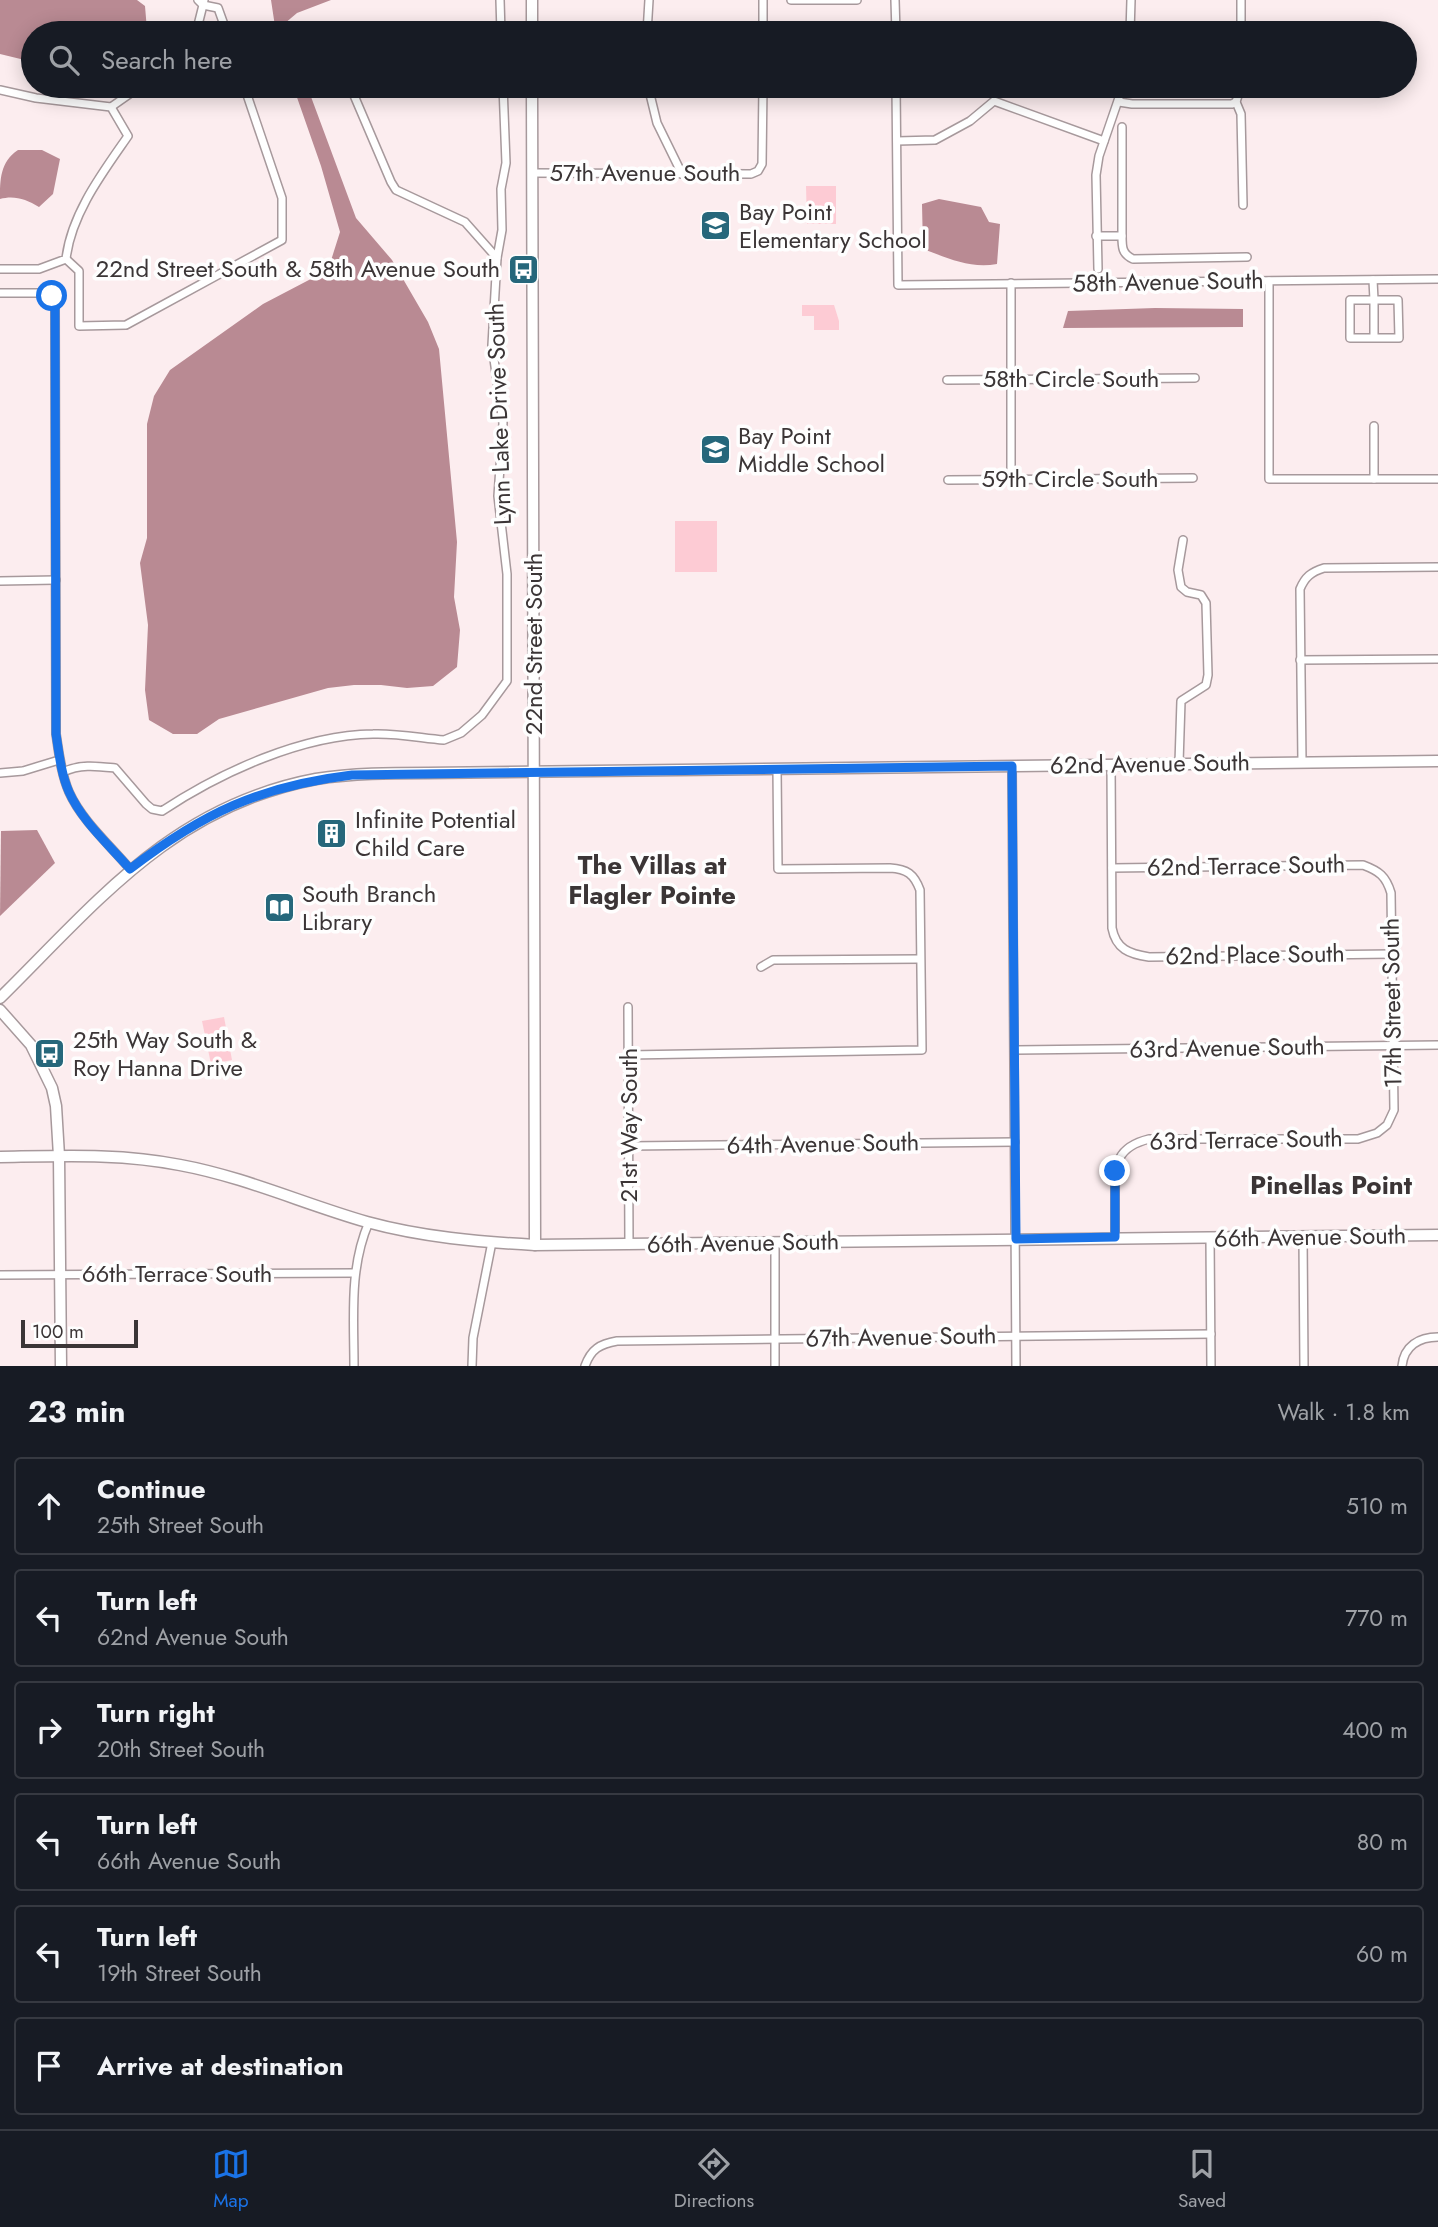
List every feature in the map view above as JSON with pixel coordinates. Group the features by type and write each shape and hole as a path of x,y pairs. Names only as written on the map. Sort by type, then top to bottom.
{"street":[{"path":"500,0 501,21"},
{"path":"532,0 532,21"},
{"path":"647,21 649,0"},
{"path":"763,0 763,21"},
{"path":"791,0 857,0"},
{"path":"895,0 896,21"},
{"path":"1130,0 1130,21"},
{"path":"1241,0 1241,21"},
{"path":"199,21 202,2 218,8 223,21"},
{"path":"0,90 21,95"},
{"path":"36,98 111,107 124,98"},
{"path":"66,259 79,271 79,326 126,325 282,240 282,198 248,98"},
{"path":"355,98 390,182 396,190 465,222 498,258"},
{"path":"498,258 502,230 501,189 506,163 503,98"},
{"name":"22nd Street South","path":"532,98 535,1245"},
{"path":"651,98 657,123 682,174"},
{"name":"57th Avenue South","path":"532,173 751,174 758,171 762,164 763,98"},
{"path":"896,98 897,141 935,140 970,121 994,101 1104,141"},
{"path":"1098,269 1096,175 1104,141 1120,98"},
{"path":"1237,98 1236,102 1241,114 1242,205"},
{"path":"1119,102 1236,102"},
{"path":"66,259 67,248 91,189 128,136 111,107"},
{"path":"1122,127 1122,236 1126,256 1133,259 1247,257"},
{"name":"58th Avenue South","path":"897,141 898,285 1438,279"},
{"path":"1096,236 1122,236"},
{"name":"Lynn Lake Drive South","path":"63,772 74,767 115,768 146,804 152,809 162,811 220,778 277,754 312,744 373,734 444,740 461,733 482,715 507,681 507,574 498,496 503,423 492,345 498,258"},
{"path":"0,269 39,269 66,259"},
{"path":"1373,280 1374,338"},
{"path":"1269,281 1269,479 1438,479"},
{"path":"1011,283 1012,479"},
{"path":"0,293 43,293 52,296 55,304 56,734 69,792 83,815 130,869"},
{"path":"1350,300 1374,300 1398,300 1399,338 1350,338 1350,300"},
{"name":"58th Circle South","path":"947,380 1195,378"},
{"path":"1374,426 1374,479"},
{"name":"59th Circle South","path":"948,480 1193,478"},
{"path":"1179,763 1181,701 1206,685 1208,675 1206,603 1201,595 1187,592 1181,587 1178,569 1183,540"},
{"path":"1302,762 1300,589 1304,580 1312,572 1324,568 1438,567"},
{"path":"0,580 56,580"},
{"path":"1300,660 1438,659"},
{"path":"0,773 41,767 60,760"},
{"name":"62nd Avenue South","path":"0,998 130,869 169,839 255,795 287,786 352,775 1438,761"},
{"path":"1111,764 1112,868"},
{"path":"1012,766 1016,1366"},
{"path":"628,1055 922,1050 920,890 915,877 905,869 890,868 778,869 777,769"},
{"name":"62nd Terrace South","path":"1112,868 1363,865 1378,871"},
{"name":"62nd Place South","path":"1112,868 1114,939 1121,948 1131,954 1149,957 1392,954"},
{"name":"17th Street South","path":"1377,1133 1387,1125 1394,1110 1391,893 1388,881 1378,871"},
{"path":"761,967 772,960 920,959"},
{"name":"21st Way South","path":"628,1007 629,1244"},
{"path":"0,1010 25,1036 41,1062 56,1106 61,1366"},
{"name":"63rd Avenue South","path":"1015,1050 1438,1045"},
{"name":"63rd Terrace South","path":"1115,1237 1115,1171 1119,1157 1128,1147 1149,1139 1359,1139 1377,1133"},
{"name":"64th Avenue South","path":"630,1146 1016,1142"},
{"name":"66th Avenue South","path":"0,1157 134,1158 179,1165 255,1183 369,1222 406,1231 535,1245 1438,1235"},
{"path":"354,1366 355,1273 360,1244 369,1222"},
{"path":"1303,1237 1304,1366"},
{"path":"1210,1238 1211,1366"},
{"path":"472,1366 473,1338 492,1242"},
{"path":"775,1242 775,1366"},
{"name":"66th Terrace South","path":"0,1275 355,1273"},
{"name":"67th Avenue South","path":"585,1366 594,1350 602,1344 617,1340 1211,1334"},
{"path":"1402,1366 1404,1354 1417,1340 1438,1337"}],"shaded area":[{"path":"0,0 137,0 145,6 146,21 21,21 21,59 0,54"},
{"path":"271,0 331,0 297,13 288,21 274,21"},
{"path":"297,98 311,98 356,218 392,260 428,322 439,349 457,542 454,597 460,630 457,667 433,686 407,688 354,685 328,688 219,719 197,734 173,734 149,720 145,690 148,625 140,563 147,538 147,424 154,396 170,370 263,304 328,270 340,232"},
{"path":"18,150 42,150 60,159 53,194 39,207 20,198 0,199 4,166"},
{"path":"806,186 836,186 836,224 807,224"},
{"path":"939,199 981,207 989,222 1000,224 997,264 968,264 923,249 922,204"},
{"path":"802,305 834,305 839,330 814,330 814,316 802,316"},
{"path":"1243,309 1243,327 1063,328 1068,311"},
{"path":"675,521 717,521 717,572 675,572"},
{"path":"37,830 55,863 0,916 1,831"},
{"path":"224,1017 232,1060 211,1064 202,1021"}],"place":[{"name":"Bay Point Elementary School","path":"716,226"},
{"name":"22nd Street South & 58th Avenue South","path":"523,269"},
{"name":"Bay Point Middle School","path":"715,450"},
{"name":"Infinite Potential Child Care","path":"332,834"},
{"name":"South Branch Library","path":"279,908"},
{"name":"25th Way South & Roy Hanna Drive","path":"50,1054"}],"district":[{"name":"The Villas at Flagler Pointe","path":"652,880"},
{"name":"Pinellas Point","path":"1331,1185"}],"route":[{"path":"52,296 55,304 56,734 69,792 83,815 130,869 169,839 229,806 287,786 352,775 1012,766 1016,1239 1115,1237 1115,1171"}]}
